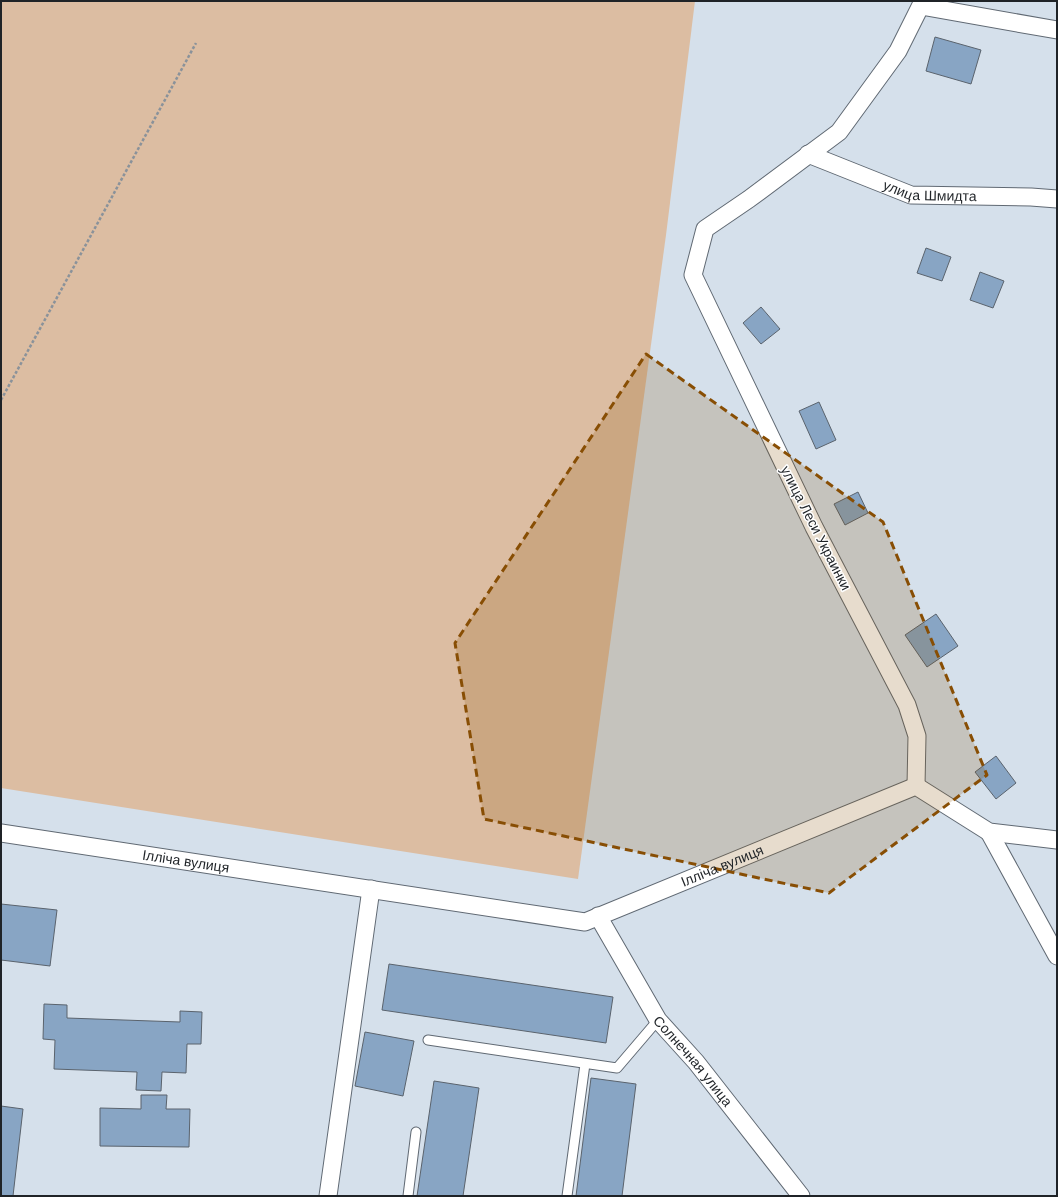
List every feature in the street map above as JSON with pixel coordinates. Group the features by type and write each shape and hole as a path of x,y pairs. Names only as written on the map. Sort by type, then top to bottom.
{"street":[{"path":"808,154 839,132 898,51 922,4 1057,30"},
{"name":"улица Шмидта","path":"808,154 911,195 1031,197 1057,199"},
{"name":"улица Леси Украинки","path":"808,154 749,199 705,229 693,275 814,527 907,705 917,736 916,786"},
{"path":"916,786 989,832 1057,840"},
{"name":"Ілліча вулиця","path":"1,833 585,922 916,786"},
{"path":"989,832 1057,956"},
{"path":"328,1196 371,889"},
{"name":"Солнечная улица","path":"598,916 658,1020 696,1062 801,1196"}],"lane":[{"path":"428,1040 616,1068 658,1020"},
{"path":"567,1196 585,1064"},
{"path":"408,1196 416,1132"}],"path":[{"path":"1,400 196,44"}],"highlighted area":[{"path":"646,354 883,522 987,775 829,893 484,819 455,643"}],"shaded area":[{"path":"1,1 695,1 666,235 578,879 1,788"}],"building":[{"path":"935,37 981,50 971,84 926,71"},
{"path":"926,248 951,257 942,281 917,273"},
{"path":"980,272 1004,281 993,308 970,300"},
{"path":"761,307 780,329 761,344 743,323"},
{"path":"819,402 836,440 816,449 799,411"},
{"path":"858,492 868,513 845,525 834,504"},
{"path":"936,614 958,646 927,667 905,635"},
{"path":"996,756 1016,783 996,799 975,772"},
{"path":"1,904 57,910 50,966 1,960"},
{"path":"389,964 613,997 606,1043 382,1010"},
{"path":"44,1004 67,1005 67,1018 180,1022 180,1011 202,1012 201,1044 187,1044 186,1073 162,1072 161,1091 136,1090 137,1072 54,1069 55,1040 43,1039"},
{"path":"365,1032 414,1041 403,1096 355,1086"},
{"path":"591,1078 636,1084 622,1196 576,1196"},
{"path":"434,1081 479,1088 463,1196 417,1196"},
{"path":"141,1095 167,1095 166,1109 190,1109 189,1147 100,1146 100,1108 141,1109"},
{"path":"1,1106 23,1109 13,1196 1,1196"}]}
